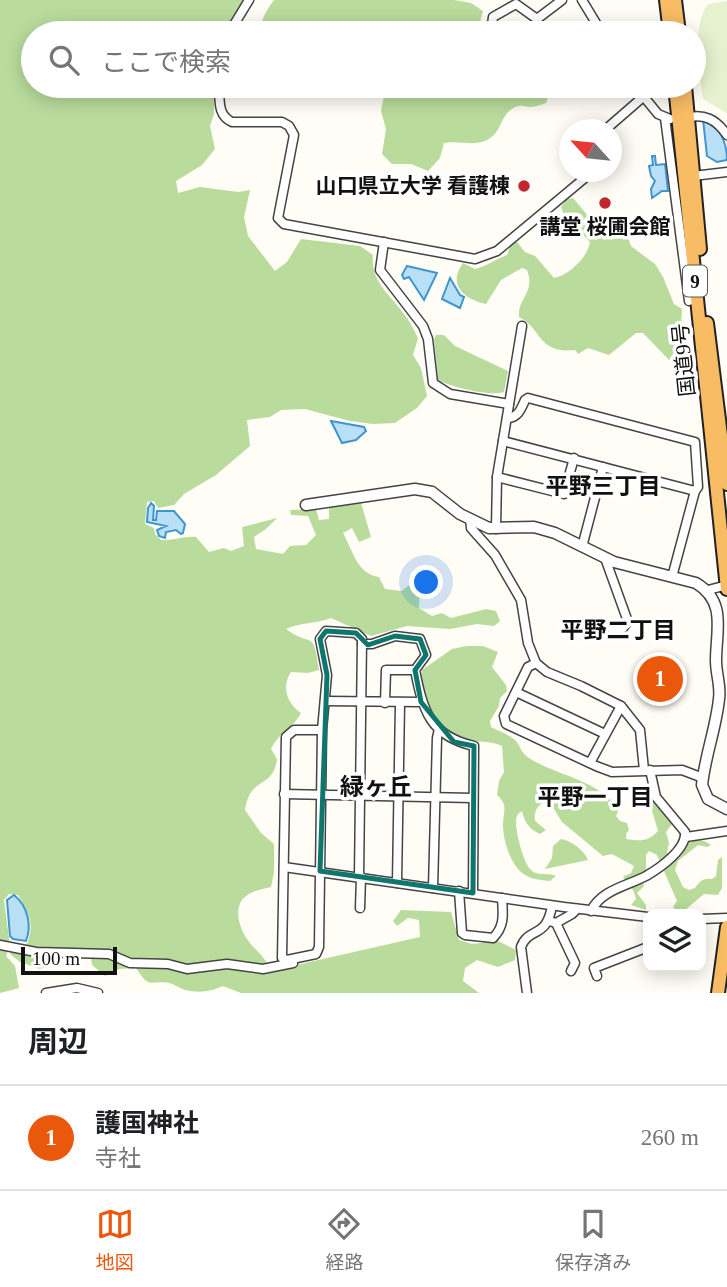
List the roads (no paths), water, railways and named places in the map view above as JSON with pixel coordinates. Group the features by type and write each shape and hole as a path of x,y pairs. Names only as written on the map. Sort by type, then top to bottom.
{"highway":[{"path":"667,0 669,21"},
{"path":"675,0 678,21"},
{"name":"国道9号","path":"676,98 725,478"},
{"name":"国道9号","path":"682,98 677,119 693,176 725,478 727,587"},
{"path":"718,993 727,927"}],"street":[{"path":"236,21 249,0"},
{"path":"492,21 493,17 516,5 537,19 562,0"},
{"path":"582,0 595,21"},
{"path":"220,98 220,107 226,119 232,122 282,122 294,135 278,218 280,222 475,259 497,251 580,182"},
{"path":"618,119 642,98"},
{"path":"644,98 658,114 677,119 700,116 714,120 726,132"},
{"path":"677,119 690,301"},
{"path":"693,176 727,172"},
{"path":"384,242 380,270 423,326 431,352 433,383 450,394 509,404"},
{"path":"496,529 497,477 522,327"},
{"path":"507,418 519,413 528,398 695,442 698,487 672,577"},
{"path":"503,441 695,491"},
{"path":"497,477 565,494 574,458"},
{"path":"582,547 603,467"},
{"path":"697,475 725,478"},
{"path":"306,505 421,489 432,492 470,519 496,529 527,526 555,533 605,558 696,583 708,590 714,597 718,620 716,664 720,692 702,785 708,799 727,809"},
{"path":"470,519 471,528 495,555 522,600 528,643 536,663 547,672 621,706 640,730 647,770 656,797 685,832 684,843 669,859 647,875 606,894 591,911"},
{"path":"605,558 627,619 623,628 612,629"},
{"path":"708,590 727,587"},
{"path":"0,945 36,952 109,954 131,963 168,964 187,969 227,964 262,969 316,958 319,947 322,730 327,676 320,639 326,631 356,633 362,639 360,908"},
{"path":"362,644 372,644 395,636 420,639 426,655 415,670 421,702 430,719 454,742 474,746 472,893"},
{"path":"536,663 528,667 504,716 506,723 612,772 682,770 703,778"},
{"path":"385,703 386,670 415,670"},
{"path":"516,692 606,734"},
{"path":"325,701 421,702"},
{"path":"397,883 400,703"},
{"path":"590,763 621,706"},
{"path":"433,888 439,729"},
{"path":"316,954 286,960 282,958 284,794 286,737 294,730 322,730"},
{"path":"284,794 473,797"},
{"path":"686,837 727,831"},
{"path":"284,867 643,916"},
{"path":"459,891 462,933 465,935 493,938 503,922 502,898"},
{"path":"552,905 553,922 575,963 572,971"},
{"path":"527,993 521,947 527,938 553,922 572,915 577,909"},
{"path":"706,919 727,918"},
{"path":"594,968 643,949"},
{"path":"46,993 77,988 98,993"}],"water":[{"path":"703,119 721,135 727,160 717,162 707,156"},
{"path":"652,156 655,156 656,165 665,164 668,191 662,191 652,198 651,189 655,181 649,166 653,165"},
{"path":"407,266 437,273 424,300 409,277 404,279 402,275"},
{"path":"450,278 464,297 460,308 442,299"},
{"path":"331,421 364,427 366,431 356,440 342,443"},
{"path":"151,503 154,506 153,520 156,520 157,511 174,511 185,524 183,533 176,530 166,532 165,538 159,536 157,530 166,526 147,522"},
{"path":"14,895 28,916 26,941 10,936 7,900"}],"place":[{"name":"山口県立大学 看護棟","path":"524,186"},
{"name":"講堂 桜圃会館","path":"605,203"},
{"name":"護国神社","path":"660,679"}],"district":[{"name":"平野三丁目","path":"603,486"},
{"name":"平野二丁目","path":"618,630"},
{"name":"緑ヶ丘","path":"376,787"},
{"name":"平野一丁目","path":"595,797"}]}
